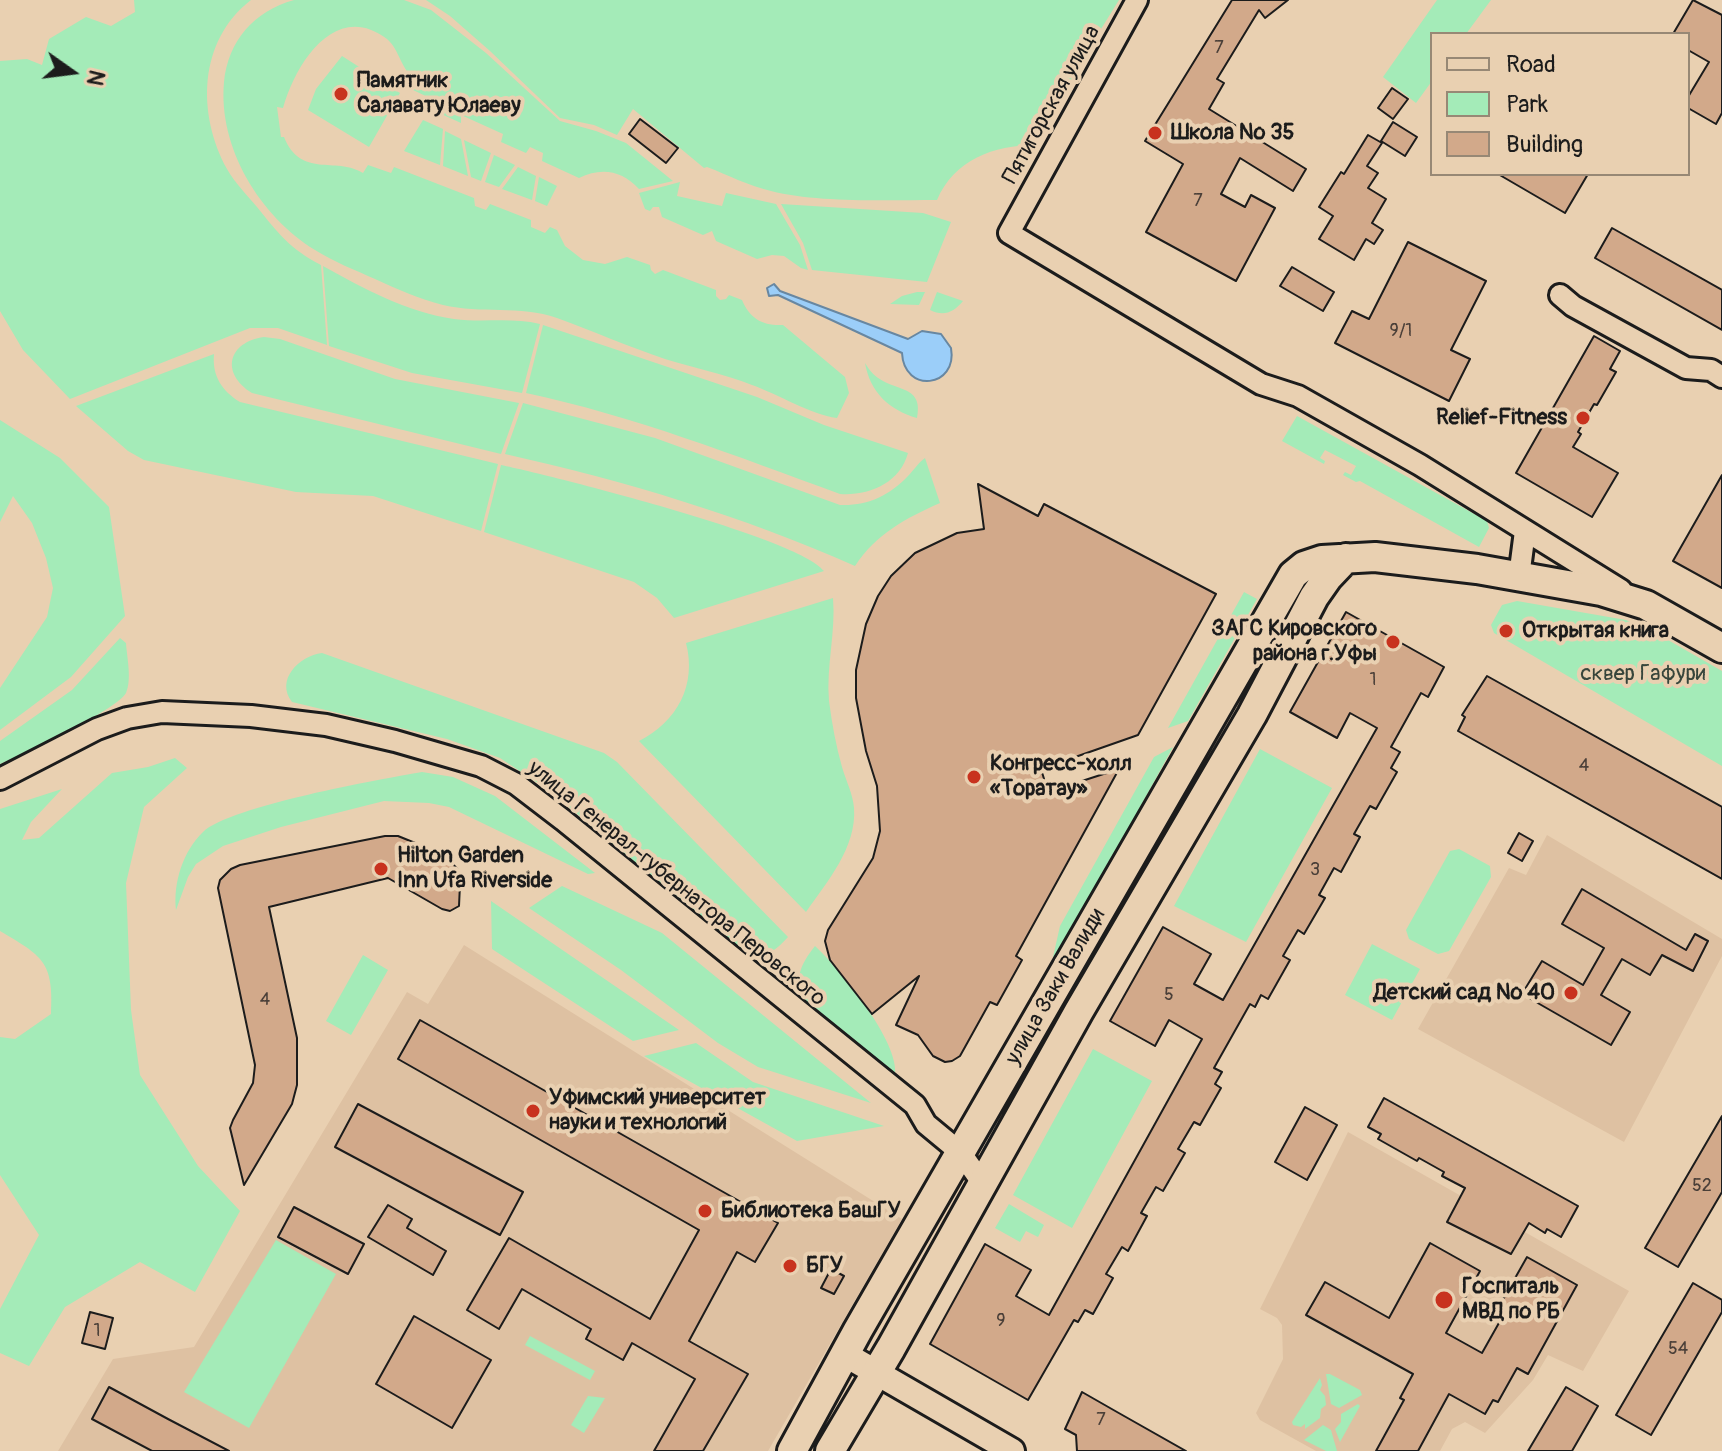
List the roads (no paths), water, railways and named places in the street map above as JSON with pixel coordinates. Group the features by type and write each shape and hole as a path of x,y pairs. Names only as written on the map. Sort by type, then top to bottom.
{"main road":[{"name":"улица Заки Валиди","path":"792,1451 1293,575 1312,563 1375,557 1477,569 1601,591 1646,605 1722,648"},
{"name":"улица Заки Валиди","path":"830,1451 1079,1011 1252,715 1314,597 1346,558"}],"street":[{"name":"Пятигорская улица","path":"1137,0 1009,233 1261,384 1298,396 1420,465 1525,531"},
{"path":"1560,295 1573,306 1686,368 1711,370 1722,377"},
{"path":"1519,577 1525,531 1646,605"},
{"name":"улица Генерал-губернатора Перовского","path":"0,779 114,722 162,712 271,717 326,725 481,766 516,784 563,820 915,1105 926,1124 961,1153 983,1184"},
{"path":"846,1355 1012,1451"}],"water":[{"path":"774,284 780,291 908,339 922,331 941,334 951,348 947,371 930,381 920,380 911,375 905,366 902,353 778,295 769,296 767,288"}],"place":[{"name":"Памятник Салавату Юлаеву","path":"341,94"},
{"name":"Школа № 35","path":"1155,133"},
{"name":"Relief-Fitness","path":"1583,418"},
{"name":"Открытая книга","path":"1506,631"},
{"name":"ЗАГС Кировского района г.Уфы","path":"1393,642"},
{"name":"Конгресс-холл «Торатау»","path":"974,777"},
{"name":"Hilton Garden Inn Ufa Riverside","path":"381,869"},
{"name":"Детский сад № 40","path":"1571,993"},
{"name":"Уфимский университет науки и технологий","path":"533,1111"},
{"name":"Библиотека БашГУ","path":"705,1211"},
{"name":"БГУ","path":"790,1266"},
{"name":"Госпиталь МВД по РБ","path":"1444,1300"}],"park label":[{"name":"сквер Гафури","path":"1643,674"}]}
